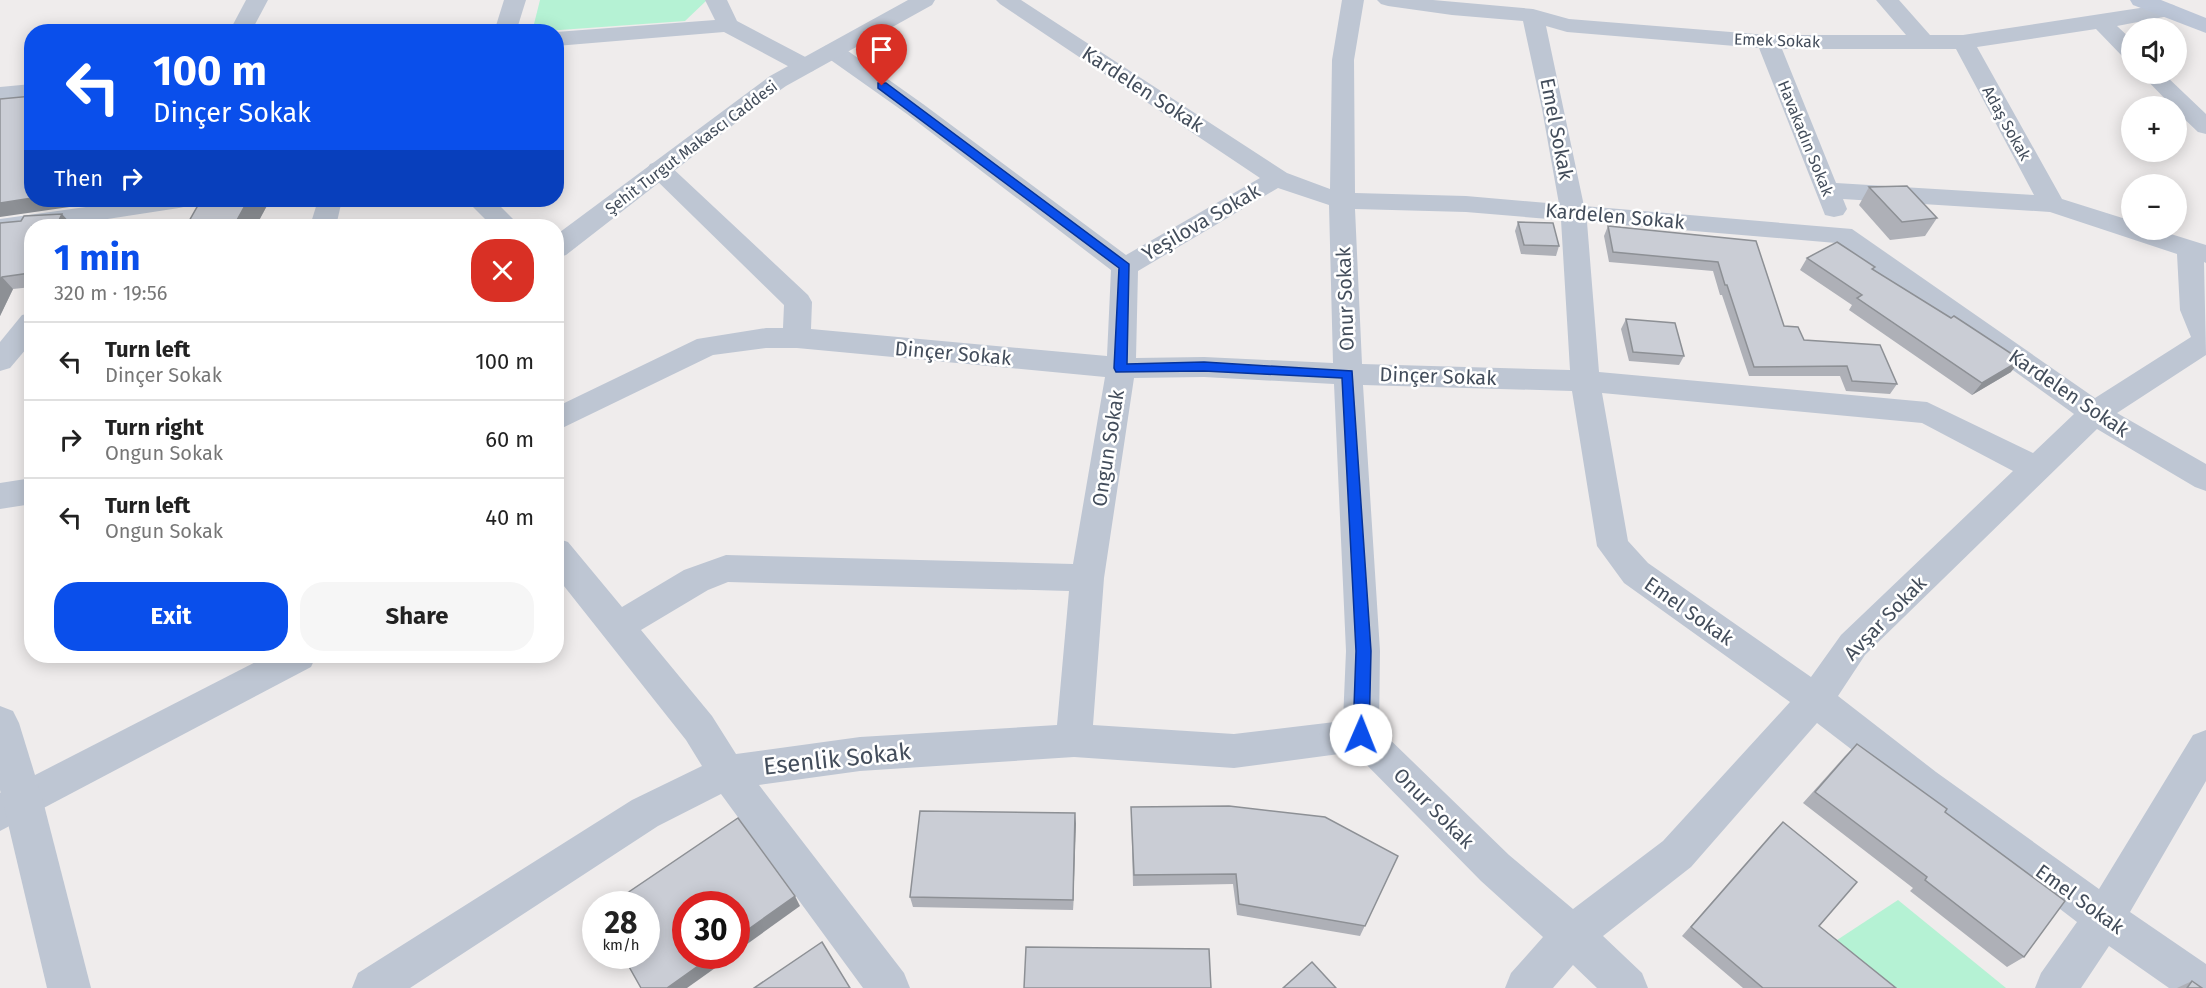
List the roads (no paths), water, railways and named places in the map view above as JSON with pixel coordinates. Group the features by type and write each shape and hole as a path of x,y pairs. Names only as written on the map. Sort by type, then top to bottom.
{"main road":[{"path":"2141,0 2206,26"},
{"path":"2194,0 2206,4"}],"street":[{"path":"244,24 257,0"},
{"path":"508,24 515,0"},
{"path":"716,0 728,25"},
{"name":"Şehit Turgut Makascı Caddesi","path":"564,243 746,103 805,66 924,0"},
{"name":"Kardelen Sokak","path":"1007,0 1278,178 1289,184 1342,201 1466,204 1844,235 2094,413 2206,479"},
{"name":"Onur Sokak","path":"1353,0 1343,60 1342,201 1348,374 1363,651 1361,735 1495,868 1572,935 1627,988"},
{"name":"Emek Sokak","path":"1388,0 1533,15 1567,25 1768,42 1963,42 2166,10"},
{"path":"1887,0 1924,42"},
{"name":"Emel Sokak","path":"1533,15 1554,108 1573,213 1585,381 1613,546 1636,573 1815,700 1923,784 2104,918 2205,988"},
{"path":"2101,22 2121,42"},
{"path":"564,38 728,25 805,66"},
{"name":"Havakadın Sokak","path":"1768,42 1844,235"},
{"name":"Adaş Sokak","path":"1963,42 2052,204"},
{"path":"833,51 915,109 1125,267"},
{"path":"2162,84 2206,128"},
{"path":"0,94 24,92"},
{"path":"659,169 798,302 797,338"},
{"name":"Yeşilova Sokak","path":"1125,267 1278,178"},
{"path":"1828,190 2052,204 2198,252"},
{"path":"65,219 145,207"},
{"path":"487,207 499,219"},
{"path":"0,227 24,224"},
{"name":"Avşar Sokak","path":"1526,988 1572,935 1677,854 1815,700 1853,645 2094,413 2206,341 2194,310 2198,252"},
{"name":"Ongun Sokak","path":"1074,740 1087,578 1121,368 1125,267"},
{"path":"0,361 24,332"},
{"name":"Dinçer Sokak","path":"564,416 707,346 766,338 797,338 1121,368 1204,367 1585,381 1927,413 2036,469"},
{"path":"0,496 24,492"},
{"path":"564,561 699,728 728,772 889,988"},
{"path":"617,627 696,580 726,568 1087,578"},
{"path":"11,807 286,663"},
{"path":"0,723 11,807 69,988"},
{"name":"Esenlik Sokak","path":"373,988 645,813 728,772 860,753 1074,740 1234,751 1361,735"},
{"path":"2056,988 2104,918 2206,747"}]}
